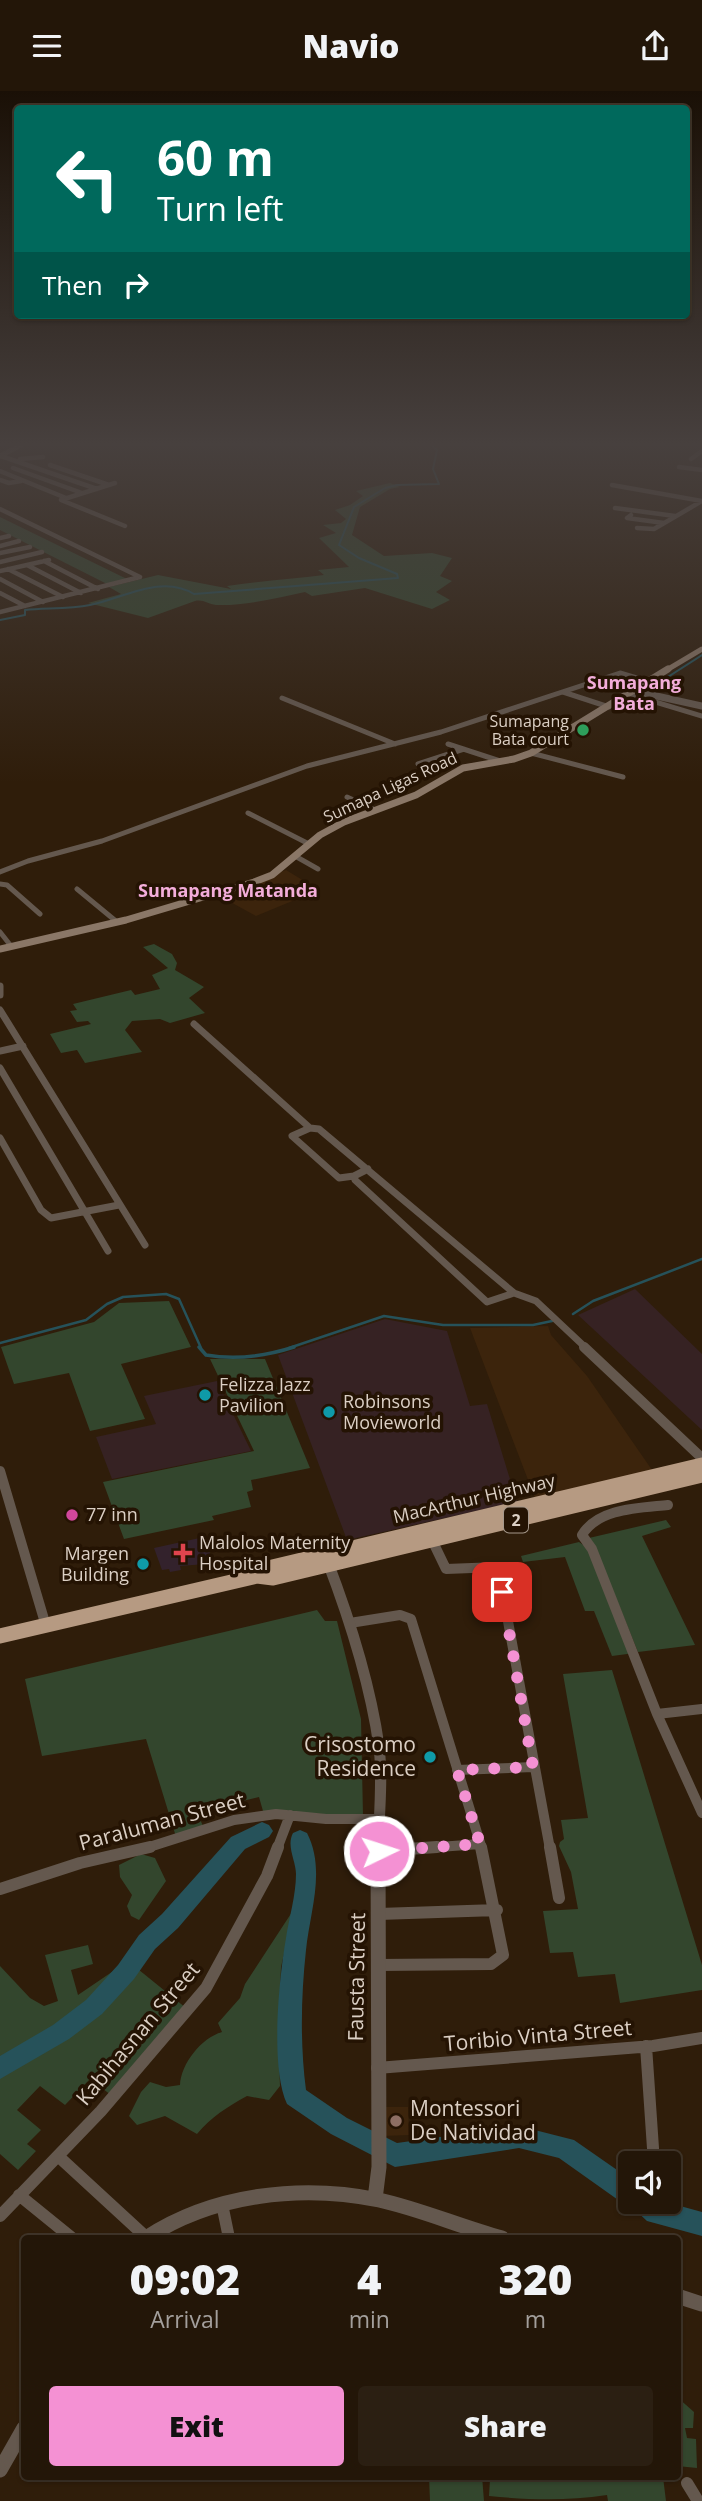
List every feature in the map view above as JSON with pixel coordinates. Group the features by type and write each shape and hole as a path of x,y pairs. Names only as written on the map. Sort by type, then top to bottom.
{"highway":[{"name":"MacArthur Highway","path":"0,1636 257,1576 273,1578 327,1559 702,1465"},
{"name":"MacArthur Highway","path":"327,1559 432,1540 487,1521 702,1475"}],"main road":[{"name":"Sumapa Ligas Road","path":"0,949 195,901 272,875 333,827 426,790 463,768 531,753 702,649"}],"street":[{"path":"0,562 19,557"},
{"path":"2,610 140,577 99,557"},
{"path":"0,571 52,559"},
{"path":"44,561 98,589"},
{"path":"27,565 81,593"},
{"path":"8,569 63,597"},
{"path":"0,579 43,602"},
{"path":"0,593 26,606"},
{"path":"0,872 27,861 102,841 307,767 383,748 620,673 650,683"},
{"path":"563,692 609,707"},
{"path":"632,693 702,706"},
{"path":"632,693 702,716"},
{"path":"282,698 396,744"},
{"path":"448,744 500,761"},
{"path":"418,764 464,749"},
{"path":"531,753 623,777"},
{"path":"347,797 375,810"},
{"path":"248,813 309,844"},
{"path":"295,856 318,869"},
{"path":"0,884 7,885 40,914"},
{"path":"77,889 117,922"},
{"path":"0,932 11,947"},
{"path":"0,986 0,995"},
{"path":"0,1010 145,1245"},
{"path":"194,1024 310,1128"},
{"path":"0,1051 23,1046"},
{"path":"0,1068 108,1251"},
{"path":"368,1170 340,1178 292,1136 310,1128 319,1129 368,1170 514,1293 531,1298 552,1314 702,1458"},
{"path":"0,1138 41,1210 51,1218 119,1205"},
{"path":"354,1176 486,1302 514,1293"},
{"path":"0,1471 46,1626"},
{"path":"668,1505 622,1511 592,1523 584,1529 582,1535 592,1549 657,1714 702,1814"},
{"path":"432,1540 446,1569 498,1567 559,1898"},
{"name":"Fausta Street","path":"327,1559 350,1622 367,1685 379,1749 379,2167 375,2199"},
{"path":"350,1622 400,1615 411,1619 480,1844 497,1910 503,1955 491,1964 378,1965"},
{"path":"657,1714 702,1709"},
{"path":"457,1770 533,1767"},
{"name":"Paraluman Street","path":"0,1889 80,1863 159,1845 234,1820 276,1814 326,1819 380,1819"},
{"name":"Kabihasnan Street","path":"0,2216 102,2111 206,1988 267,1876 290,1815"},
{"path":"379,1851 480,1844"},
{"path":"379,1914 497,1910"},
{"name":"Toribio Vinta Street","path":"377,2068 646,2046 702,2038"},
{"path":"646,2046 653,2151"},
{"path":"58,2156 143,2235"},
{"path":"150,2235 173,2220 222,2204 262,2196 301,2194 375,2199 492,2235"},
{"path":"19,2195 68,2235"},
{"path":"222,2204 228,2235"},
{"path":"681,2297 702,2304"},
{"path":"0,2470 21,2433"},
{"path":"687,2483 698,2501"}],"shaded area":[{"path":"286,870 319,890 256,916 225,899 239,894 233,890"},
{"path":"635,1289 702,1354 702,1430 578,1315"},
{"path":"385,1319 447,1331 470,1406 487,1404 517,1502 347,1540 278,1355"},
{"path":"548,1326 551,1335 587,1376 652,1470 535,1498 470,1328"},
{"path":"217,1381 251,1451 112,1479 96,1437 156,1424 144,1396"},
{"name":"Malolos Maternity Hospital","path":"204,1537 212,1559 205,1560 206,1564 180,1566 181,1570 170,1572 169,1569 162,1570 154,1548"},
{"name":"Montessori De Natividad","path":"383,2107 408,2107 409,2135 383,2136"}],"green space":[{"path":"54,557 83,557 129,580 109,585"},
{"path":"339,557 452,558 440,576 452,581 436,592 450,600 432,609 365,588 312,596 305,592 238,604 216,605 195,601 148,618 88,603 121,594 109,587 158,575 231,589 227,586 324,575 318,570 349,567"},
{"path":"154,944 172,954 177,963 175,970 204,987 189,998 205,1013 170,1023 160,1019 132,1021 125,1030 142,1052 85,1063 77,1050 61,1053 50,1034 91,1024 88,1021 77,1022 70,1011 77,1010 73,1004 131,990 135,995 160,989 152,975 168,968 143,947"},
{"path":"169,1301 191,1347 121,1364 145,1419 90,1431 69,1373 14,1384 1,1347 94,1322 119,1303"},
{"path":"210,1359 265,1359 310,1468 251,1480 253,1490 247,1492 251,1507 212,1516 214,1520 124,1539 103,1482 254,1451"},
{"path":"666,1520 671,1527 642,1536 695,1645 638,1652 589,1538"},
{"path":"579,1542 589,1549 635,1653 612,1656 594,1611 585,1611 565,1557 523,1562 521,1556"},
{"path":"317,1610 325,1621 337,1621 361,1719 363,1816 263,1811 259,1797 197,1812 205,1831 177,1840 146,1739 42,1756 25,1679"},
{"path":"612,1670 702,1965 702,1990 620,2003 615,1974 578,1977 573,1952 550,1953 543,1911 578,1909 571,1872 559,1846 564,1839 561,1820 588,1818 563,1674"},
{"path":"141,1854 155,1858 166,1881 139,1920 131,1916 127,1906 132,1895 120,1877 119,1865"},
{"path":"294,1909 281,1967 278,2034 280,2086 269,2100 247,2096 226,2108 197,2134 165,2116 137,2125 129,2116 141,2092 150,2082 166,2087 180,2085 184,2069 194,2053 207,2040 222,2032 218,2023 240,1998 245,1984"},
{"path":"88,1945 93,1964 71,1970 78,1995 128,1961 186,2008 111,2095 90,2079 65,2105 40,2086 17,2110 41,2130 27,2144 36,2151 18,2170 0,2154 0,1966 30,1998 44,2006 58,2001 45,1955"},
{"path":"681,2401 694,2412 693,2428 685,2428 687,2438 696,2439 697,2468 681,2466"},
{"path":"429,2480 482,2480 484,2501 430,2501"},
{"path":"490,2480 663,2480 666,2501 608,2501 607,2495 548,2499 489,2496"}],"waterway":[{"path":"0,620 25,615 25,610 90,605 156,587 181,588 194,594 398,578 397,574 358,557"},
{"path":"646,691 702,655"},
{"path":"573,1314 593,1301 702,1259"},
{"path":"0,1343 86,1320 107,1304 123,1297 166,1294 179,1299 201,1348"},
{"path":"289,1348 384,1316 443,1325 533,1325 552,1321"},
{"path":"199,1347 206,1355 228,1357 262,1355 294,1347"},
{"path":"0,2068 61,2032 94,2007 126,1972 147,1942 170,1921 238,1843 262,1831"},
{"path":"300,1839 307,1874 295,1949 291,2004 290,2059 295,2096 339,2126 395,2155 519,2137 565,2148 618,2186"},
{"path":"664,2214 702,2224"}],"place":[{"name":"Sumapang Bata court","path":"583,730"},
{"name":"Felizza Jazz Pavilion","path":"205,1395"},
{"name":"Robinsons Movieworld","path":"329,1412"},
{"name":"77 inn","path":"72,1515"},
{"name":"Malolos Maternity Hospital","path":"183,1553"},
{"name":"Margen Building","path":"143,1564"},
{"name":"Crisostomo Residence","path":"430,1757"},
{"name":"Montessori De Natividad","path":"396,2121"}],"district":[{"name":"Sumapang Bata","path":"634,694"},
{"name":"Sumapang Matanda","path":"228,891"}],"route":[{"path":"379,1851 480,1844 457,1770 533,1767 502,1592"}]}
